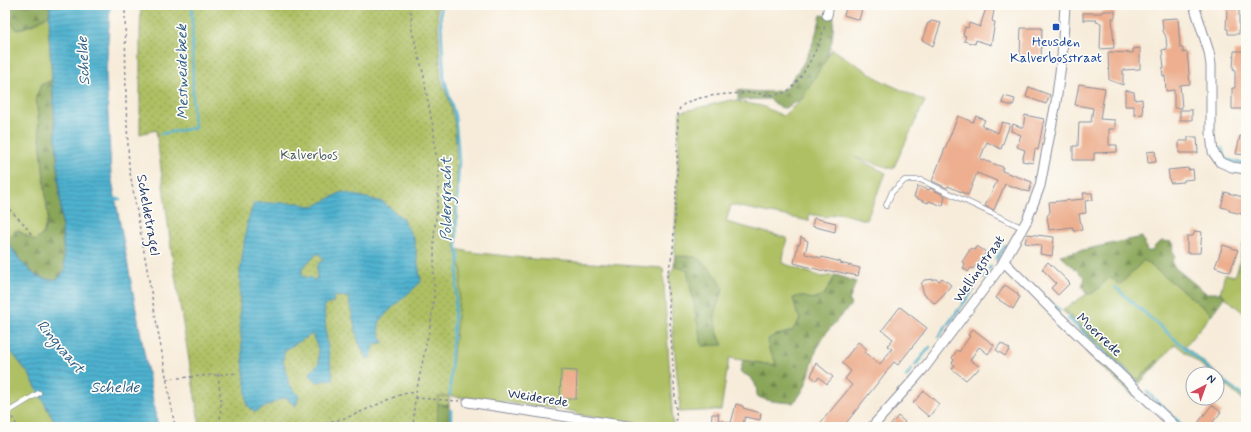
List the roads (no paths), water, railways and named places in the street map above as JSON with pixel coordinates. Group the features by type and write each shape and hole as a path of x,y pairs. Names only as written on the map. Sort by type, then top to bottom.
{"street":[{"path":"827,15 829,5"},
{"name":"Wellingstraat","path":"872,427 925,367 1004,262 1023,228 1040,186 1056,102 1062,57 1065,5"},
{"path":"1194,5 1209,52 1211,65 1211,134 1213,152 1220,162 1232,167 1246,169"},
{"name":"Moerrede","path":"1004,262 1055,313 1176,427"},
{"name":"Weiderede","path":"468,402 634,427"}],"lane":[{"path":"5,11 7,5"},
{"path":"886,206 892,192 905,180 921,180 1023,228"},
{"path":"5,408 8,412 39,393"}],"water":[{"name":"Schelde","path":"50,5 110,5 106,75 111,175 158,427 57,427 29,374 5,344 5,238 22,263 36,276 49,280 58,279 65,271 49,35"},
{"path":"342,192 383,202 402,218 414,239 421,282 381,320 379,329 383,343 375,344 370,358 366,359 358,340 348,297 334,296 333,302 324,306 327,342 333,379 317,382 309,374 319,363 318,349 312,334 285,350 283,360 289,384 299,396 296,406 285,397 255,412 247,405 240,324 240,272 247,223 254,203 298,203 313,207","holes":["318,253 324,259 317,267 316,280 302,275 302,268"]}],"waterway":[{"name":"Mestweidebeek","path":"160,134 195,128 193,114 192,5"},
{"name":"Poldergracht","path":"440,5 444,78 455,116 459,162 456,219 457,248 459,257 452,345 450,395"},
{"path":"1222,148 1225,159 1243,164"},
{"name":"Mestweidebeek","path":"112,199 120,199"},
{"path":"996,259 1005,246"},
{"path":"984,278 987,274"},
{"path":"1115,287 1206,366"},
{"path":"938,337 975,288"},
{"path":"1048,300 1060,311"},
{"path":"1068,318 1137,383"},
{"path":"915,365 930,347"},
{"path":"906,377 912,369"},
{"path":"1225,382 1246,399"},
{"path":"1147,392 1184,427"},
{"name":"Poldergracht","path":"451,410 451,427"}],"place":[{"name":"Heusden Kalverbosstraat","path":"1056,27"}],"park label":[{"name":"Kalverbos","path":"309,155"}],"water label":[{"name":"Ringvaart","path":"60,347"}]}
